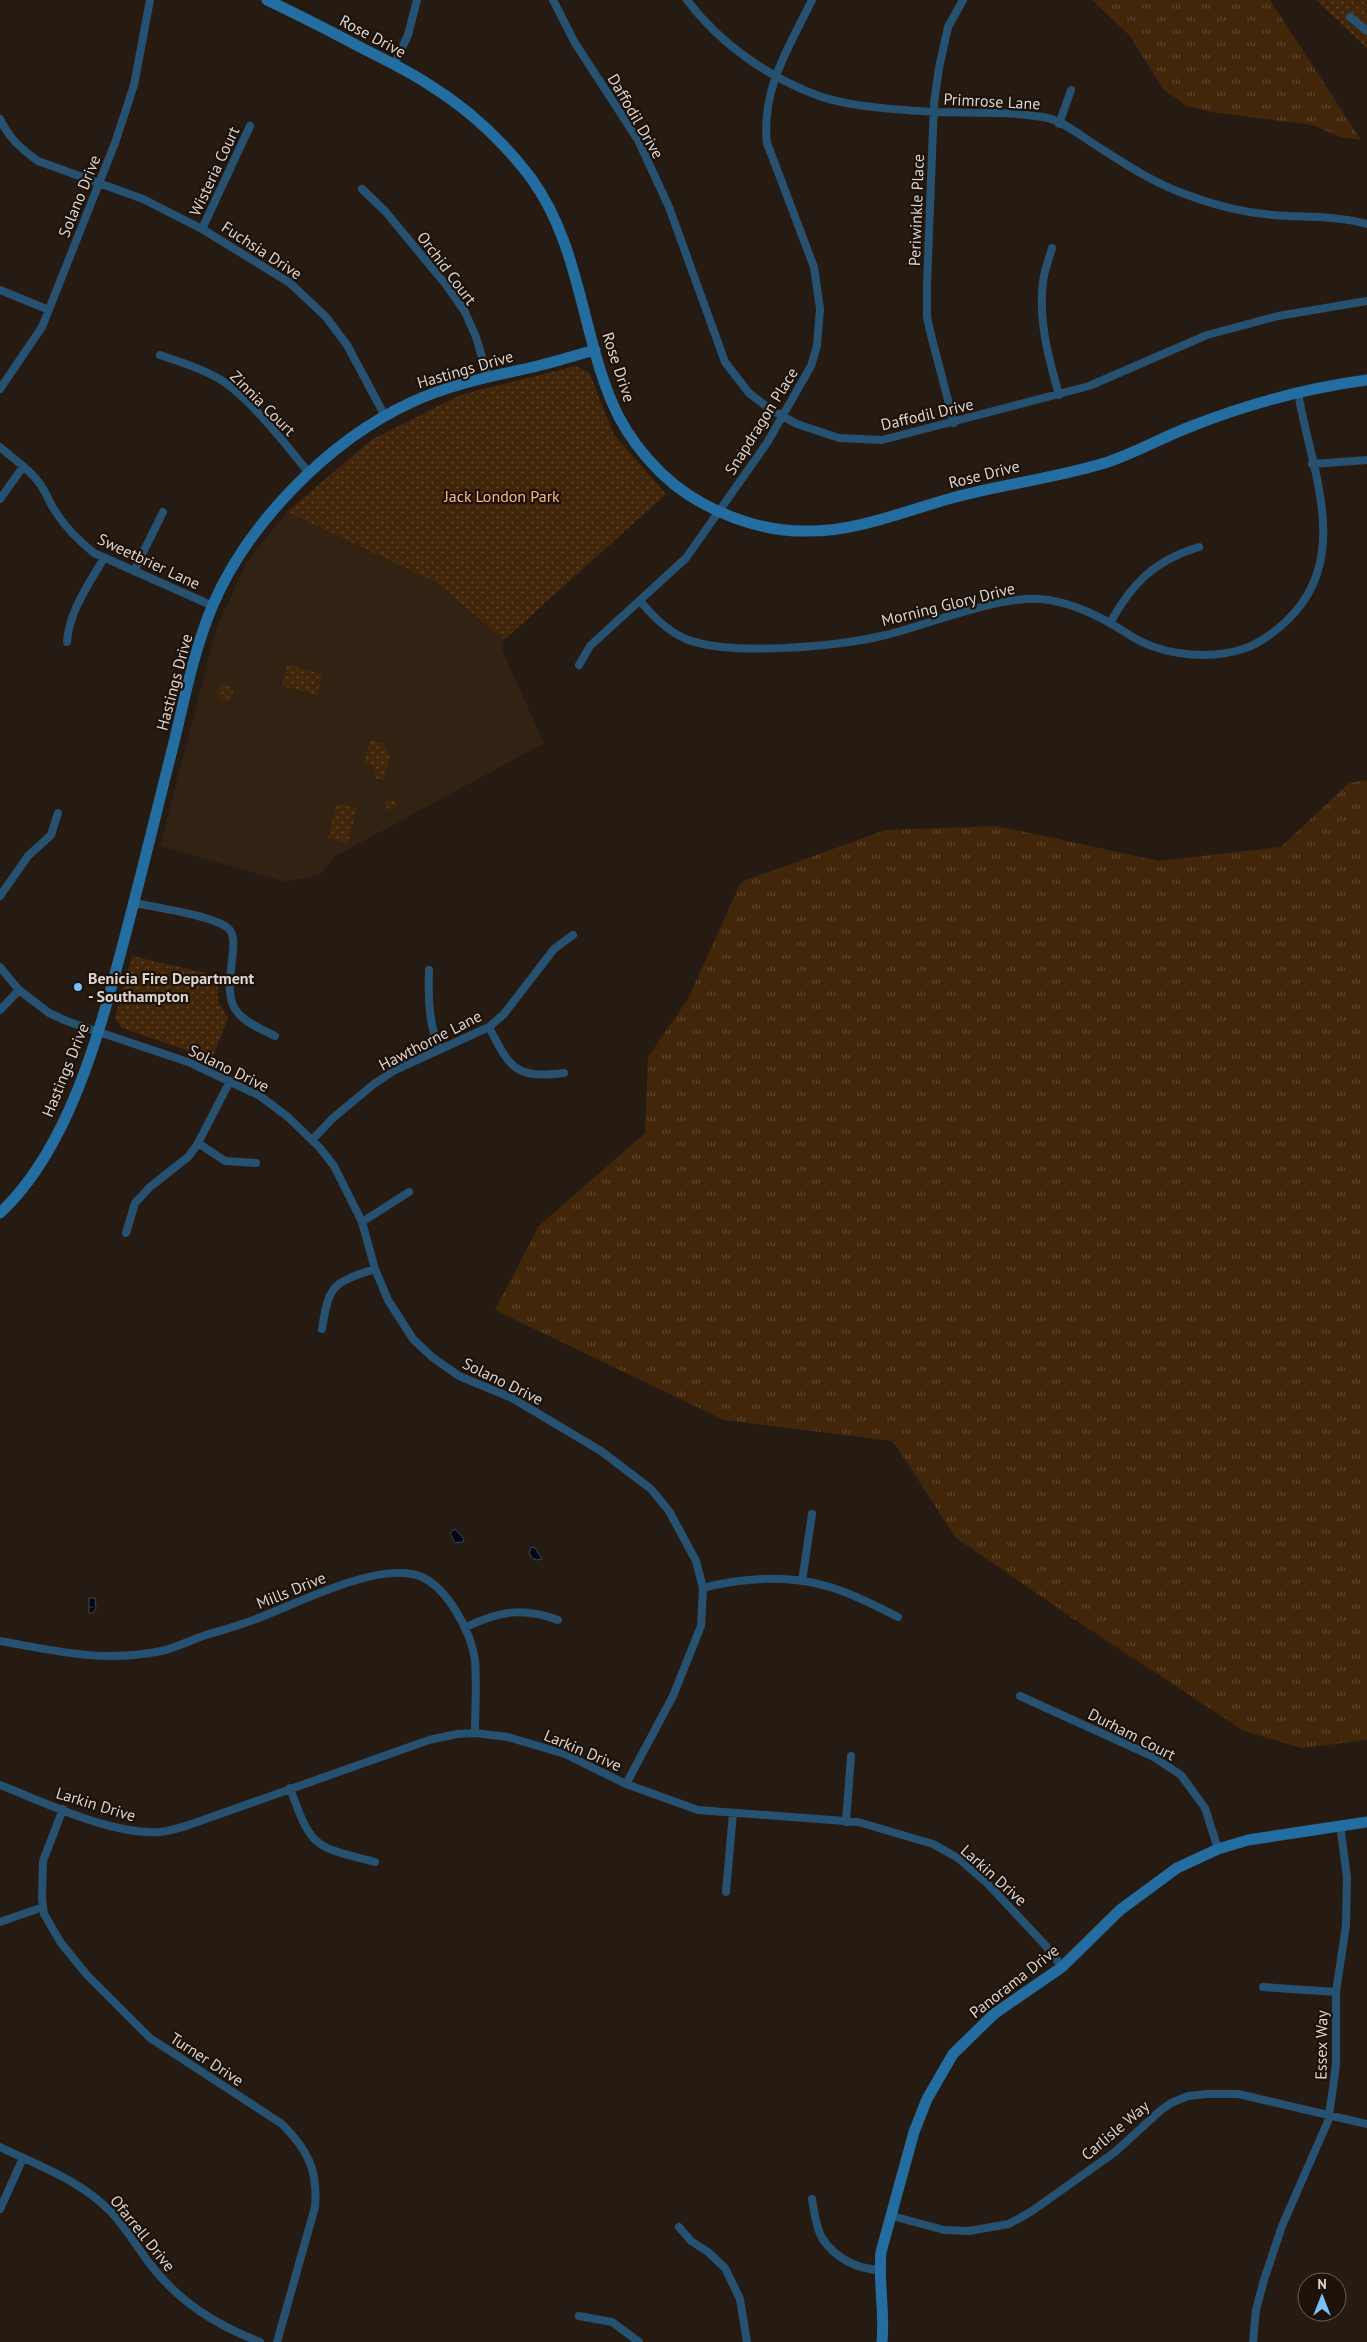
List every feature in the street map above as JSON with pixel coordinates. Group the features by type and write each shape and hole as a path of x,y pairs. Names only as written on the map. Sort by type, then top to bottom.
{"street":[{"name":"Solano Drive","path":"0,389 31,344 49,310 115,143 134,85 150,0"},
{"name":"Rose Drive","path":"267,0 426,82 454,101 496,138 533,181 546,201 565,242 612,403 644,455 673,484 691,497 719,512 775,529 836,530 983,489 1093,466 1134,453 1204,421 1298,392 1367,380"},
{"path":"394,65 408,35 416,0"},
{"name":"Daffodil Drive","path":"553,0 575,43 638,140 686,251 711,328 725,362 750,393 782,418 839,438 882,440 1059,395 1118,375 1177,346 1207,335 1278,316 1367,301"},
{"name":"Primrose Lane","path":"687,0 700,18 729,44 768,73 821,96 880,108 933,112 1019,114 1050,119 1155,182 1182,194 1221,206 1287,216 1321,216 1367,224"},
{"name":"Snapdragon Place","path":"579,665 590,646 686,558 782,418 811,366 817,346 820,309 814,267 767,143 766,112 775,76 812,0"},
{"name":"Periwinkle Place","path":"954,423 928,317 933,112 939,68 948,27 963,0"},
{"path":"1350,17 1367,31"},
{"path":"1059,124 1070,90"},
{"name":"Fuchsia Drive","path":"0,119 8,134 23,151 38,161 143,199 202,228 290,282 310,300 348,345 385,416"},
{"name":"Wisteria Court","path":"202,228 250,126"},
{"name":"Orchid Court","path":"362,189 385,211 465,312 476,338 488,377"},
{"path":"1052,248 1043,280 1042,298 1047,354 1059,395"},
{"path":"0,290 49,310"},
{"name":"Hastings Drive","path":"0,1213 12,1202 36,1171 64,1119 99,1032 134,903 196,656 212,606 246,545 276,508 309,473 342,446 385,416 436,392 595,350"},
{"name":"Zinnia Court","path":"160,355 216,376 238,394 278,435 309,473"},
{"name":"Morning Glory Drive","path":"640,601 668,629 688,640 724,647 766,648 847,642 884,635 960,613 1027,599 1075,606 1110,623 1143,643 1174,652 1198,655 1244,649 1271,634 1295,612 1312,589 1317,575 1325,534 1324,518 1298,392"},
{"name":"Sweetbrier Lane","path":"0,447 39,482 54,510 81,542 104,558 212,606"},
{"path":"1312,464 1367,460"},
{"path":"0,499 23,467"},
{"path":"134,571 164,512"},
{"path":"1110,623 1119,606 1144,576 1160,563 1177,554 1199,547"},
{"path":"67,642 68,625 81,597 104,558"},
{"path":"0,896 28,856 51,835 58,812"},
{"path":"134,903 218,922 231,930 233,939 230,996 233,1006 238,1014 247,1021 275,1036"},
{"name":"Hawthorne Lane","path":"312,1140 333,1118 374,1084 395,1070 489,1027 510,1007 554,950 573,935"},
{"name":"Solano Drive","path":"0,967 19,990 50,1013 69,1022 188,1062 260,1096 288,1117 312,1140 334,1166 362,1222 375,1269 388,1300 413,1339 432,1357 459,1376 512,1398 601,1451 651,1489 669,1511 696,1561 703,1588 702,1626 673,1696 626,1784"},
{"path":"429,970 428,997 432,1030 439,1050"},
{"path":"0,1010 19,990"},
{"path":"489,1027 510,1064 520,1072 544,1076 564,1073"},
{"path":"126,1233 135,1203 150,1187 188,1157 198,1143 230,1081"},
{"path":"198,1143 225,1161 256,1163"},
{"path":"362,1222 409,1192"},
{"path":"322,1329 327,1301 332,1290 342,1280 375,1269"},
{"path":"802,1581 812,1514"},
{"name":"Mills Drive","path":"0,1641 67,1654 115,1658 163,1651 258,1618 352,1582 391,1574 412,1574 421,1577 441,1592 466,1628 475,1660 475,1733"},
{"path":"703,1588 746,1581 802,1581 831,1587 898,1616"},
{"path":"466,1628 491,1616 518,1612 538,1613 558,1620"},
{"name":"Durham Court","path":"1020,1696 1152,1756 1181,1775 1205,1808 1218,1850"},
{"name":"Larkin Drive","path":"0,1785 123,1829 161,1832 186,1826 430,1740 475,1733 508,1737 565,1754 626,1784 698,1810 858,1822 933,1844 958,1858 1009,1904 1062,1967"},
{"path":"846,1822 851,1756"},
{"path":"290,1788 308,1834 317,1842 328,1850 375,1862"},
{"name":"Turner Drive","path":"63,1809 43,1861 44,1914 56,1935 87,1975 150,2038 282,2124 306,2152 314,2175 316,2190 315,2207 277,2342"},
{"path":"726,1892 733,1813"},
{"name":"Panorama Drive","path":"882,2342 883,2311 879,2270 881,2252 914,2132 927,2099 954,2054 994,2014 1062,1967 1120,1910 1177,1868 1218,1850 1248,1840 1367,1822"},
{"name":"Essex Way","path":"1253,2342 1256,2310 1282,2226 1312,2159 1328,2116 1336,2064 1336,1992 1346,1925 1347,1877 1340,1825"},
{"path":"0,1922 43,1907"},
{"path":"1263,1988 1336,1992"},
{"name":"Carlisle Way","path":"892,2216 944,2230 976,2230 1009,2224 1032,2211 1114,2152 1161,2110 1171,2103 1188,2096 1238,2094 1367,2124"},
{"name":"Ofarrell Drive","path":"0,2147 59,2174 96,2198 126,2229 165,2282 198,2312 236,2333 260,2342"},
{"path":"0,2209 23,2158"},
{"path":"812,2199 823,2238 834,2250 847,2262 862,2269 879,2270"},
{"path":"679,2227 691,2241 708,2252 725,2268 740,2299 747,2342"},
{"path":"579,2316 612,2322 639,2342"}],"shaded area":[{"path":"287,512 437,583 504,640 502,650 544,743 334,857 321,874 286,882 160,846 216,630 246,563"}],"green space":[{"path":"1092,0 1270,0 1361,140 1340,137 1313,125 1212,112 1187,106 1163,89 1130,36"},
{"path":"1316,0 1367,0 1367,48"},
{"name":"Jack London Park","path":"575,366 589,372 614,435 666,494 504,640 437,583 287,512 371,440 460,395"},
{"path":"287,665 323,674 317,695 282,686"},
{"path":"225,685 233,693 225,701 217,693"},
{"path":"370,740 383,743 390,756 384,781 374,778 376,766 364,763"},
{"path":"1367,780 1367,1740 1302,1748 1244,1731 1077,1621 955,1537 893,1441 724,1420 495,1310 539,1226 645,1133 648,1057 688,999 741,882 886,830 997,826 1159,861 1281,847 1349,783"},
{"path":"391,798 397,804 391,810 385,804"},
{"path":"337,803 357,808 348,843 328,838"},
{"path":"132,956 218,976 218,1001 228,1018 212,1059 122,1028 115,1018"}],"water":[{"path":"455,1529 464,1539 463,1542 455,1543 450,1533"},
{"path":"531,1547 535,1548 542,1559 532,1558 529,1553"},
{"path":"89,1598 95,1598 96,1609 92,1613 89,1613"}],"place":[{"name":"Benicia Fire Department - Southampton","path":"78,987"}]}
